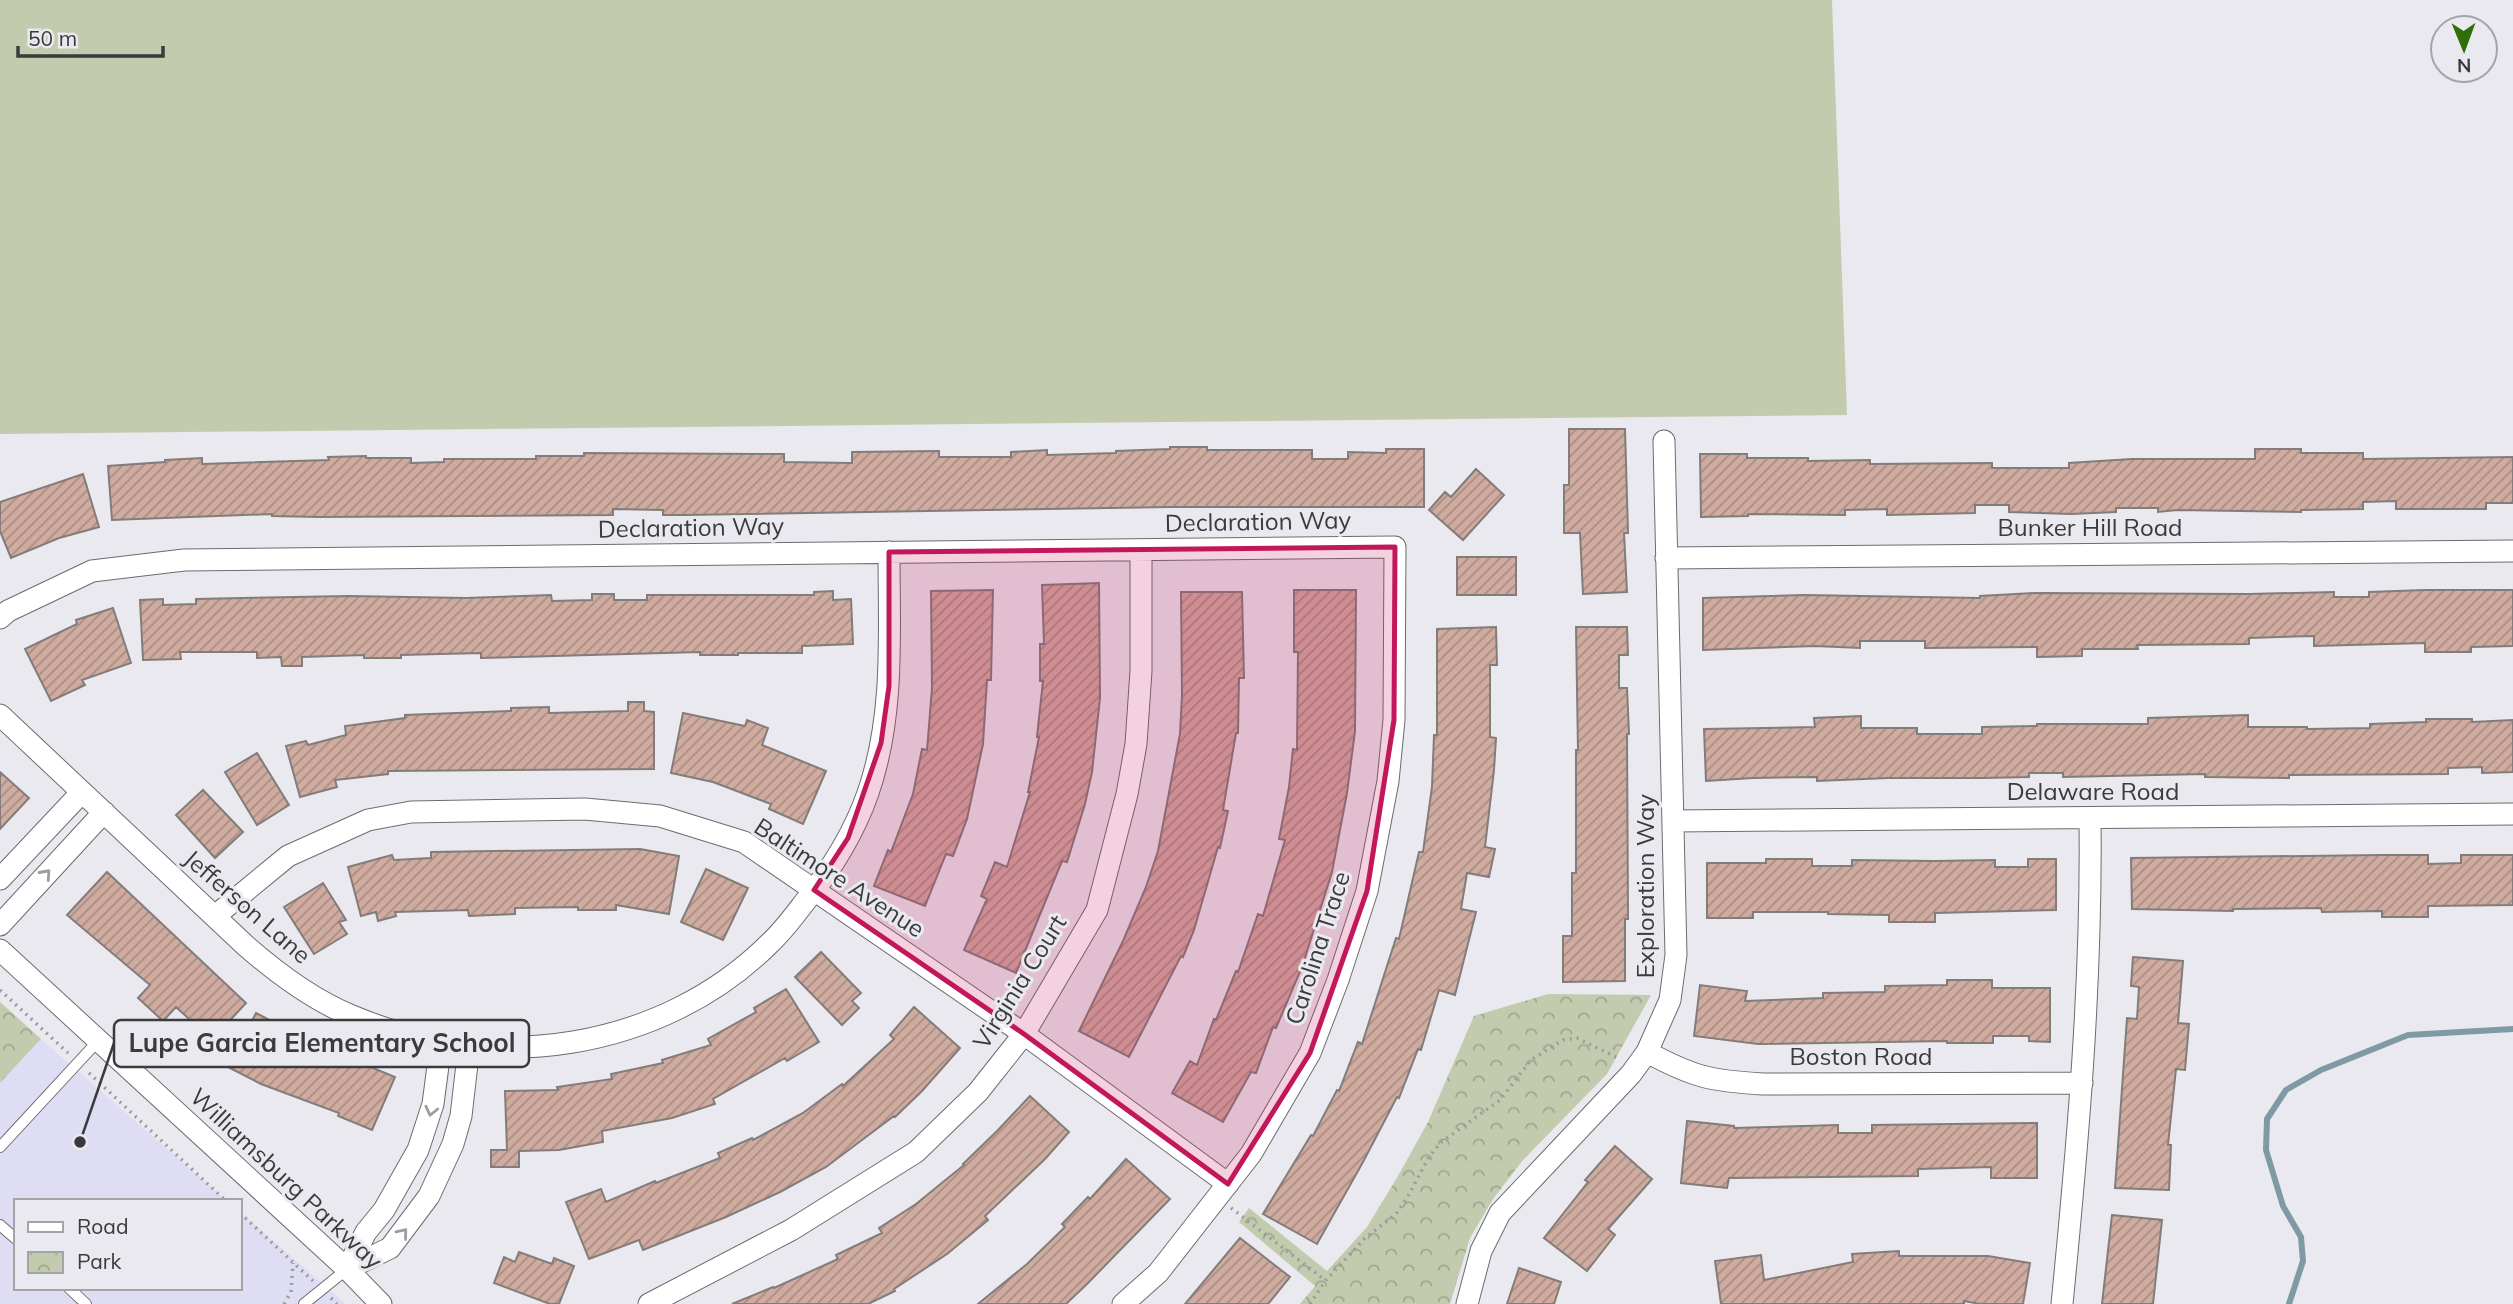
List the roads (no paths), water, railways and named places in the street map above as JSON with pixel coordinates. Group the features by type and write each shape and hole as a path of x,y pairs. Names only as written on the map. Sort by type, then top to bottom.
{"street":[{"name":"Exploration Way","path":"1467,1304 1481,1251 1500,1213 1641,1060 1670,1000 1676,954 1664,441"},
{"name":"Declaration Way","path":"0,618 8,611 92,571 184,561 1395,547"},
{"name":"Carolina Trace","path":"1123,1304 1158,1273 1251,1154 1310,1053 1338,980 1367,891 1388,781 1394,720 1395,547"},
{"name":"Virginia Court","path":"649,1304 791,1230 916,1152 978,1092 1024,1034 1097,910 1127,794 1136,744 1141,671 1141,550"},
{"name":"Bunker Hill Road","path":"1667,558 2513,551"},
{"name":"Jefferson Lane","path":"0,715 265,963 319,1000 382,1028 441,1043 499,1048 552,1046 610,1034 660,1017 705,994 771,943 836,859 868,794 881,743 889,686 889,552"},
{"path":"0,879 82,792"},
{"name":"Baltimore Avenue","path":"215,916 288,856 368,820 411,812 585,809 660,816 744,842 1024,1034 1228,1184"},
{"path":"0,925 104,811"},
{"name":"Delaware Road","path":"1673,821 2513,814"},
{"path":"2062,1304 2082,1083 2091,907 2090,819"},
{"name":"Williamsburg Parkway","path":"0,950 347,1269 381,1304"},
{"path":"347,1269 366,1231 384,1210 418,1150 433,1104 441,1043"},
{"path":"347,1269 390,1248 429,1196 453,1144 461,1116 469,1047"},
{"name":"Boston Road","path":"1641,1060 1721,1082 2082,1083"}],"lane":[{"path":"0,1147 98,1041"},
{"path":"0,1225 14,1237"},
{"path":"304,1304 347,1269"},
{"path":"71,1290 86,1304"}],"waterway":[{"path":"2289,1304 2303,1261 2301,1237 2283,1206 2266,1150 2267,1119 2286,1090 2321,1070 2408,1035 2513,1029"}],"place":[{"name":"Lupe Garcia Elementary School","path":"80,1142"}]}
